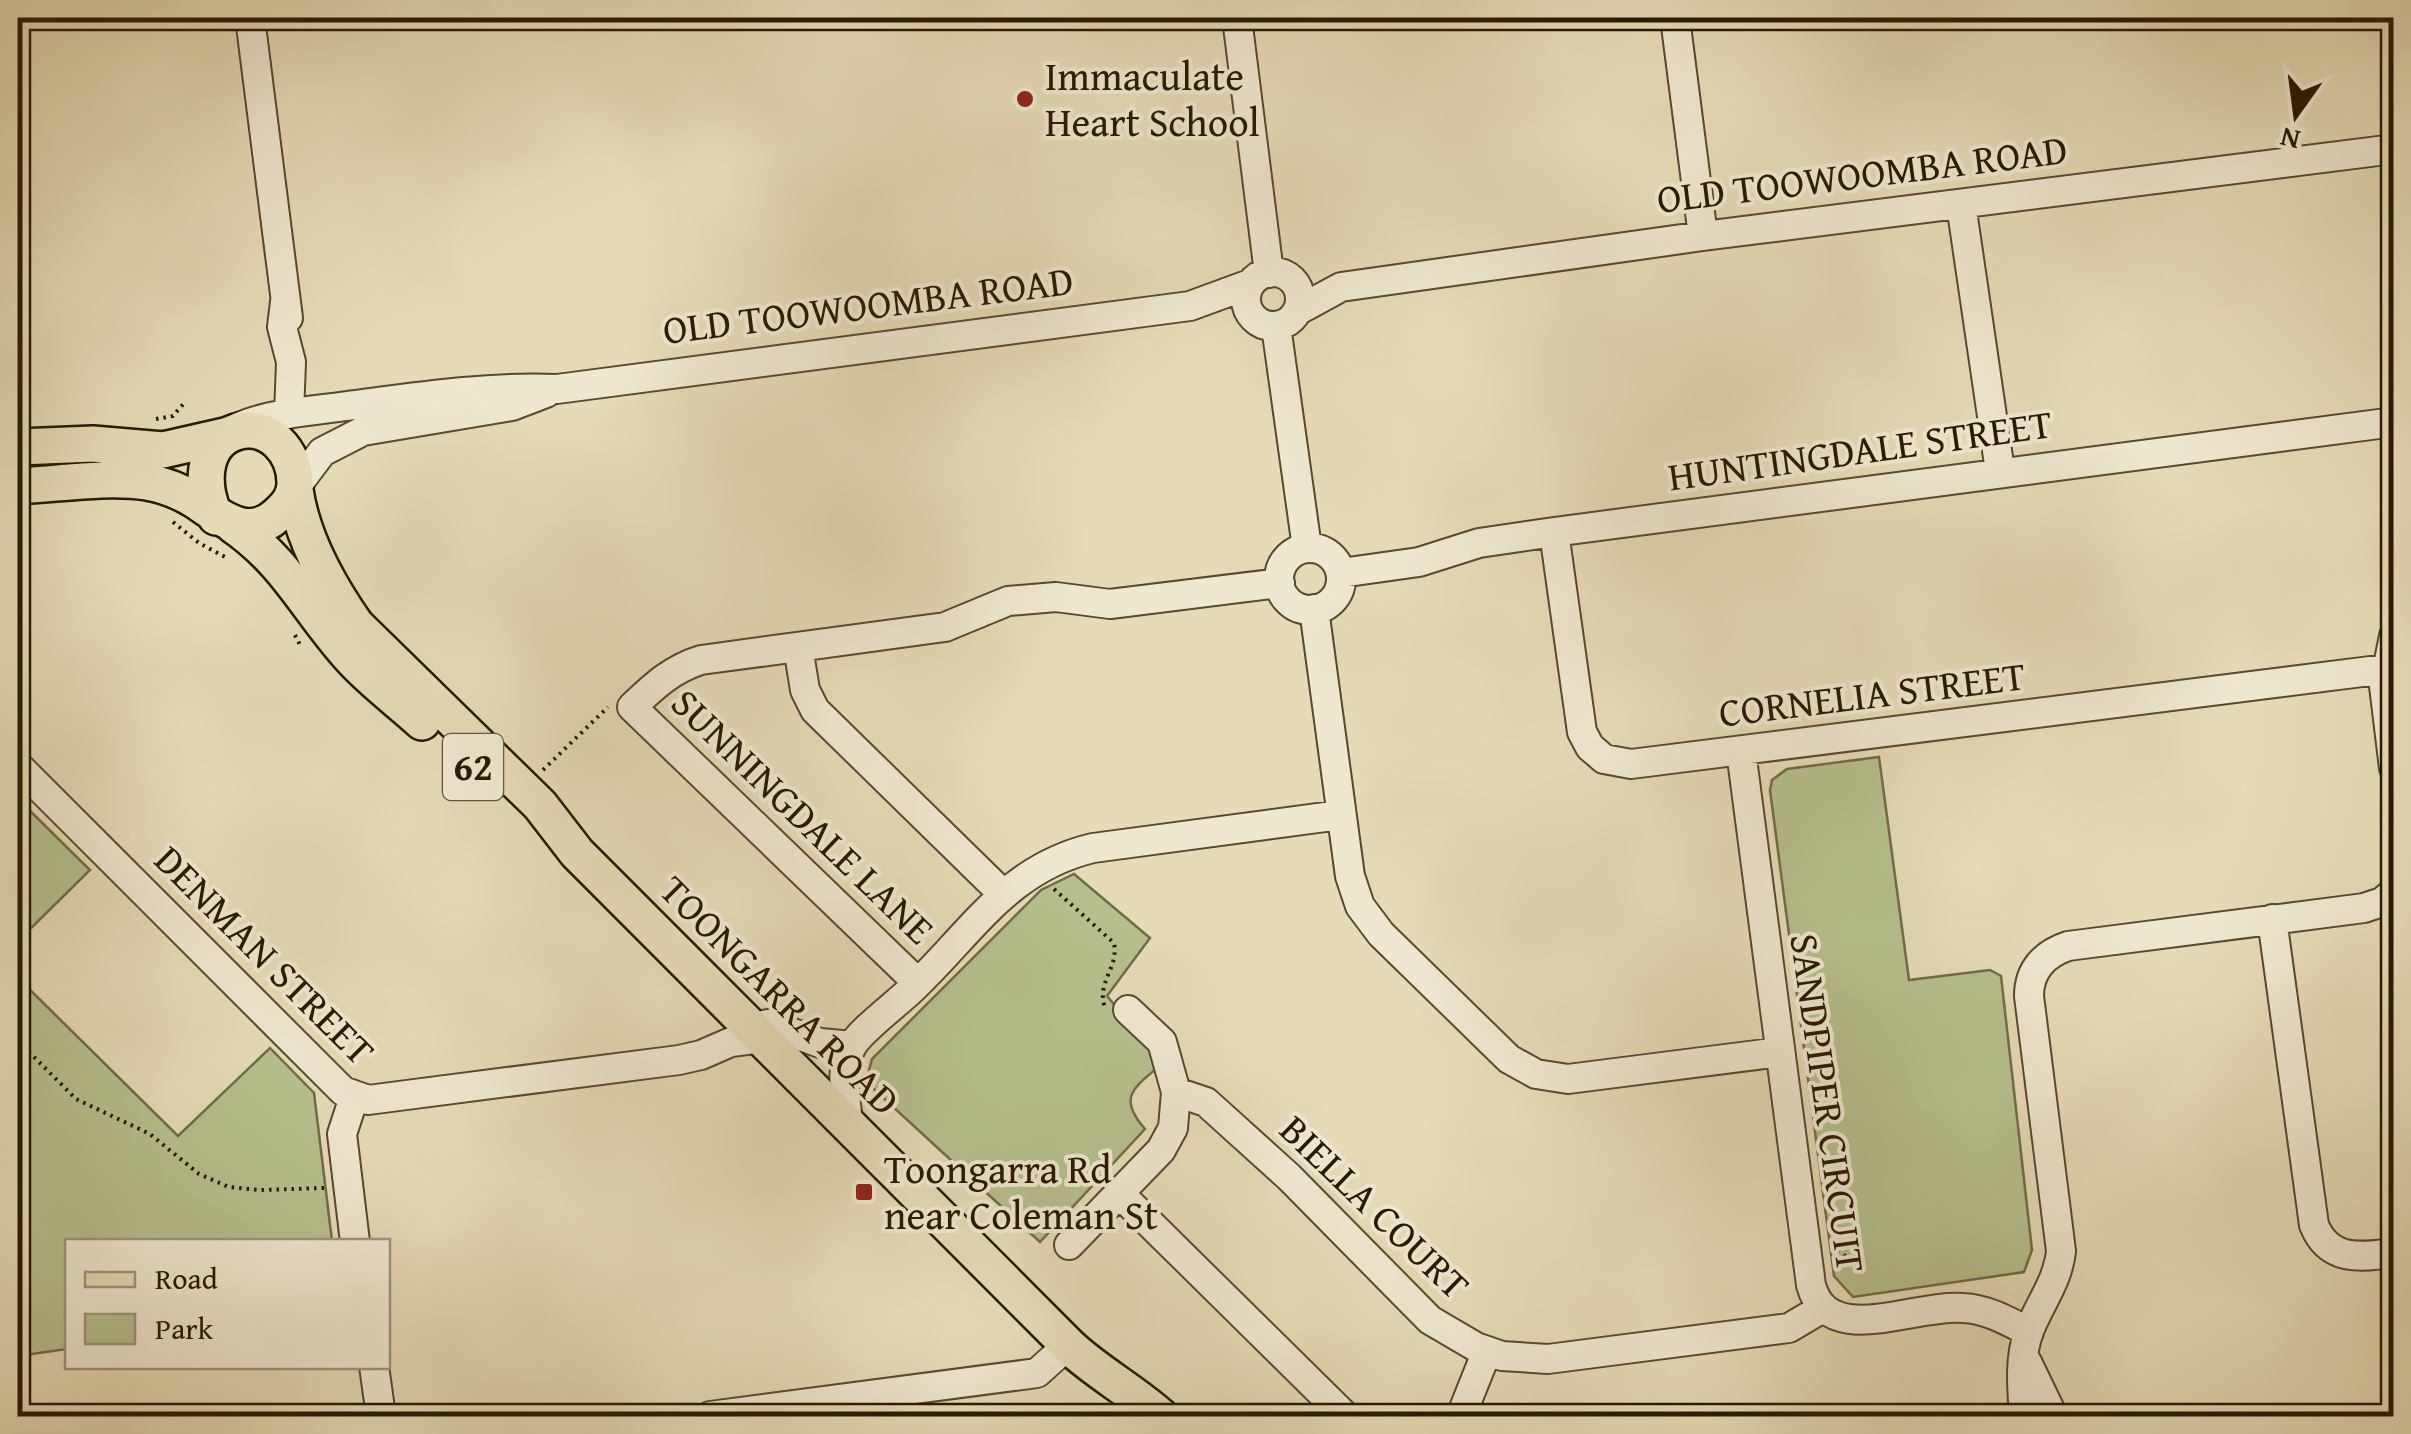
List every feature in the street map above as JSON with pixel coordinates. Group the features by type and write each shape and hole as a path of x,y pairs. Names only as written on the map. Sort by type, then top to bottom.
{"main road":[{"name":"62","path":"230,434 246,430 270,436 291,458 295,489"},
{"path":"230,434 214,449 206,472 208,498 225,521 255,526 272,520 286,507 295,489"},
{"name":"OLD TOOWOOMBA ROAD","path":"18,447 93,444 162,450 230,434"},
{"path":"18,470 90,467 126,480"},
{"name":"62","path":"18,486 126,480 168,487 225,521"},
{"name":"TOONGARRA ROAD","path":"295,489 309,542 356,625 540,805 577,853 1080,1357 1125,1416"},
{"name":"TOONGARRA ROAD","path":"225,521 272,555 312,612 354,661 528,817 577,853"},
{"name":"TOONGARRA ROAD","path":"1080,1357 1160,1416"}],"street":[{"path":"250,18 287,308 282,327 290,362 288,414"},
{"path":"1237,18 1270,279"},
{"path":"1675,18 1703,236"},
{"name":"OLD TOOWOOMBA ROAD","path":"230,434 250,423 288,414 506,387 556,389 1190,306 1270,279 1341,287 1703,236 2394,150"},
{"path":"1962,204 2000,471"},
{"path":"1270,279 1246,301 1275,318"},
{"path":"1270,279 1299,294 1275,318"},
{"name":"OLD TOOWOOMBA ROAD","path":"1190,306 1275,318 1341,287"},
{"path":"1275,318 1307,548"},
{"name":"OLD TOOWOOMBA ROAD","path":"295,489 322,452 363,430 512,406 556,389"},
{"name":"HUNTINGDALE STREET","path":"1341,574 1418,562 1479,543 1554,532 2394,422"},
{"name":"CORNELIA STREET","path":"1554,532 1580,723 1590,747 1604,759 1622,764 2386,669"},
{"path":"1307,548 1316,548 1332,557 1341,574 1341,584 1332,600 1314,609 1296,606 1282,592 1280,582 1283,564 1289,556 1307,548"},
{"path":"632,707 661,679 701,660 946,626 995,604 1024,599 1056,596 1110,604 1280,582"},
{"path":"1314,609 1340,814 1354,891 1369,921 1497,1048 1522,1068 1551,1078 1598,1077 1780,1052"},
{"path":"2394,636 2386,669 2385,703 2394,768"},
{"path":"798,647 804,690 814,710 1003,894"},
{"name":"SUNNINGDALE LANE","path":"632,707 918,983"},
{"name":"SANDPIPER CIRCUIT","path":"1740,752 1810,1284 1821,1309 1848,1320 1964,1308 1992,1314 2027,1344"},
{"name":"DENMAN STREET","path":"18,766 354,1098 342,1134 355,1239"},
{"path":"848,1123 844,1078 852,1046 1003,894 1039,867 1067,854 1340,814"},
{"path":"2024,1416 2021,1379 2027,1344 2056,1279 2061,1250 2029,996 2036,967 2048,955 2068,946 2373,906 2394,892"},
{"path":"2272,920 2314,1225 2325,1244 2350,1257 2394,1253"},
{"path":"708,1050 717,1028 720,995"},
{"path":"1069,1244 1161,1150 1173,1128 1176,1092 1162,1042 1119,1014"},
{"path":"354,1098 368,1100 679,1060 758,1032 768,1024 820,1044 852,1046"},
{"name":"BIELLA COURT","path":"1176,1092 1206,1102 1220,1114 1289,1177 1430,1320 1486,1351 1548,1359 1789,1328 1821,1309"},
{"path":"1120,1194 1345,1416"},
{"path":"2027,1344 2053,1416"},
{"path":"1461,1416 1486,1351"},
{"path":"710,1416 1036,1373 1080,1357"},
{"path":"374,1369 381,1416"}],"path":[{"path":"167,516 199,543 237,563"},
{"path":"549,764 616,699 632,707"},
{"path":"1045,878 1114,943 1114,964 1102,990 1103,1003 1119,1014"},
{"path":"18,1041 76,1099 150,1134 198,1174 230,1187 260,1190 347,1188"},
{"path":"1824,1239 1852,1261"}],"green space":[{"path":"1879,757 1909,980 1990,970 2001,976 2032,1250 2024,1272 1853,1297 1834,1276 1770,790 1772,780 1787,769"},
{"path":"18,799 90,870 18,941"},
{"path":"1074,874 1150,938 1107,996 1146,1042 1157,1068 1132,1096 1132,1110 1145,1129 1040,1242 866,1082 872,1059 1041,890"},
{"path":"18,978 178,1136 270,1048 314,1093 332,1239 65,1239 65,1349 18,1356"}],"place":[{"name":"Immaculate Heart School","path":"1025,99"},
{"name":"Toongarra Rd near Coleman St","path":"864,1192"}]}
